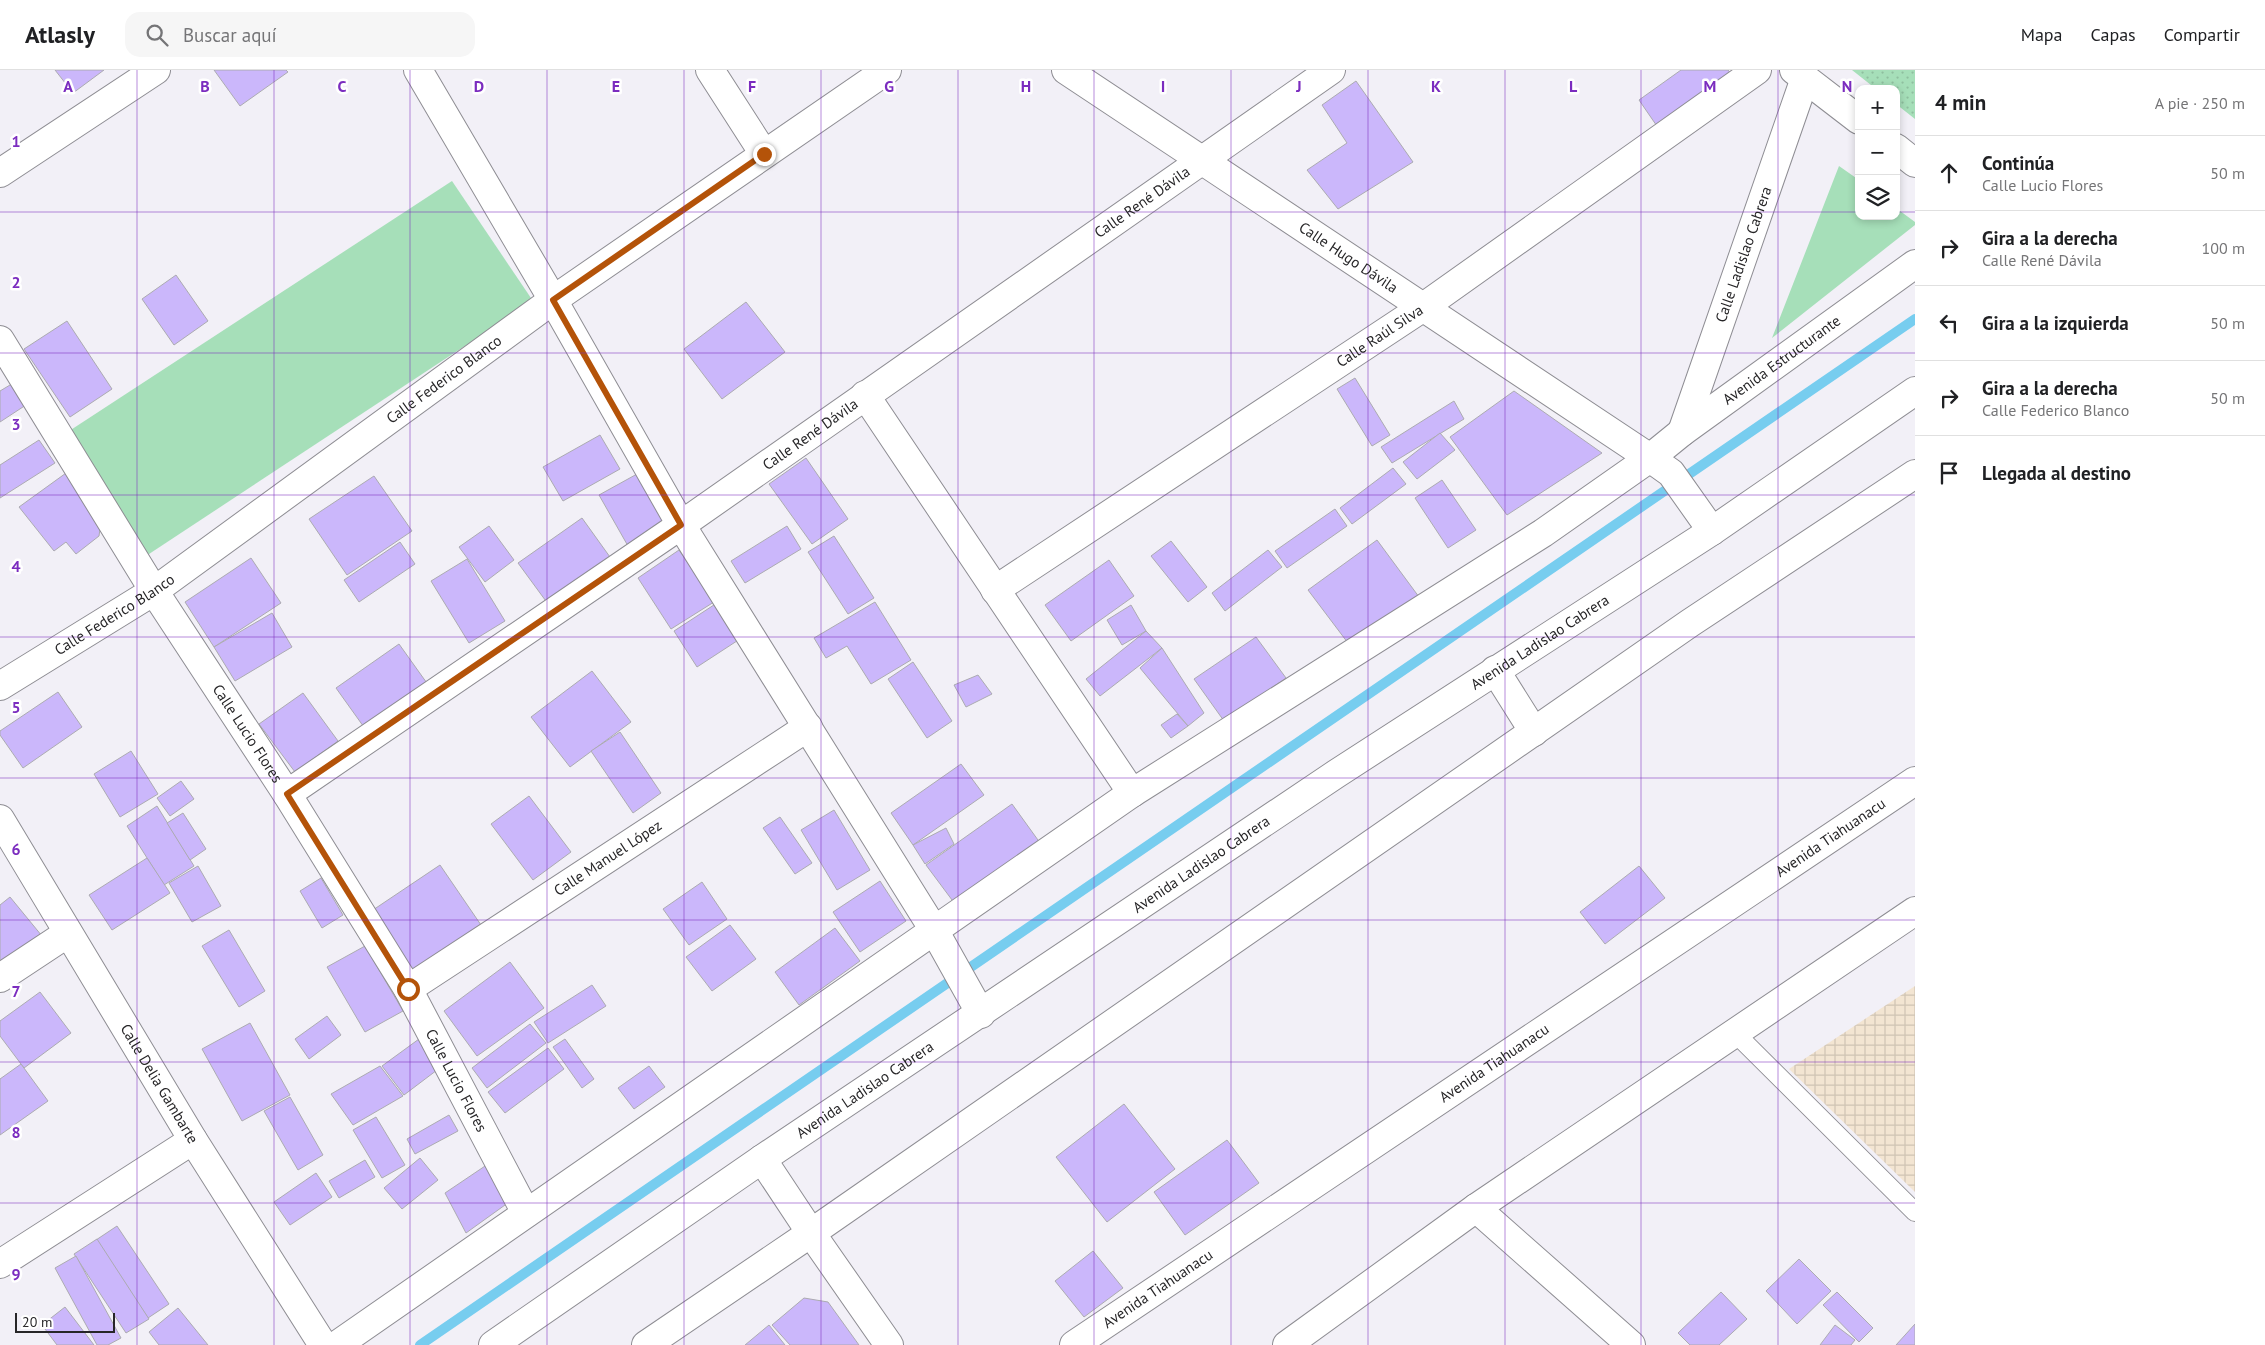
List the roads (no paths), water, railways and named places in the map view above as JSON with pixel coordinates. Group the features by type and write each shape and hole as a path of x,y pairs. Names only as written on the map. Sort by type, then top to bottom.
{"main road":[{"path":"0,173 156,70"},
{"path":"418,70 553,300 681,525 934,930 981,1014"},
{"path":"710,70 764,154"},
{"name":"Calle Federico Blanco","path":"0,686 154,591 553,300 886,70"},
{"name":"Calle Hugo Dávila","path":"1066,70 1660,465 1692,500 1712,531"},
{"name":"Calle René Dávila","path":"287,794 681,525 865,394 1203,161 1331,70"},
{"name":"Calle Raúl Silva","path":"995,590 1422,308 1757,70"},
{"path":"1800,74 1855,117"},
{"name":"Calle Ladislao Cabrera","path":"1682,432 1800,74"},
{"path":"1900,151 1915,163"},
{"name":"Avenida Estructurante","path":"337,1345 1132,793 1543,533 1660,465 1682,432 1915,264"},
{"name":"Calle Lucio Flores","path":"0,340 154,591 287,794 408,989 526,1213"},
{"name":"Avenida Ladislao Cabrera","path":"493,1345 762,1159 981,1014 1336,774 1712,531 1915,391"},
{"path":"865,394 1132,793"},
{"path":"646,1345 811,1233 1690,623 1915,474"},
{"path":"1495,670 1534,732"},
{"name":"Calle Manuel López","path":"408,989 808,727"},
{"name":"Avenida Tiahuanacu","path":"1074,1345 1915,780"},
{"name":"Calle Delia Gambarte","path":"0,819 193,1140 323,1345"},
{"path":"1287,1345 1476,1208 1915,911"},
{"path":"0,978 68,933"},
{"path":"0,1264 193,1140"},
{"path":"762,1159 889,1345"},
{"path":"1476,1208 1630,1345"}],"lane":[{"path":"1734,1032 1915,1212"}],"waterway":[{"path":"420,1345 1915,319"}]}
